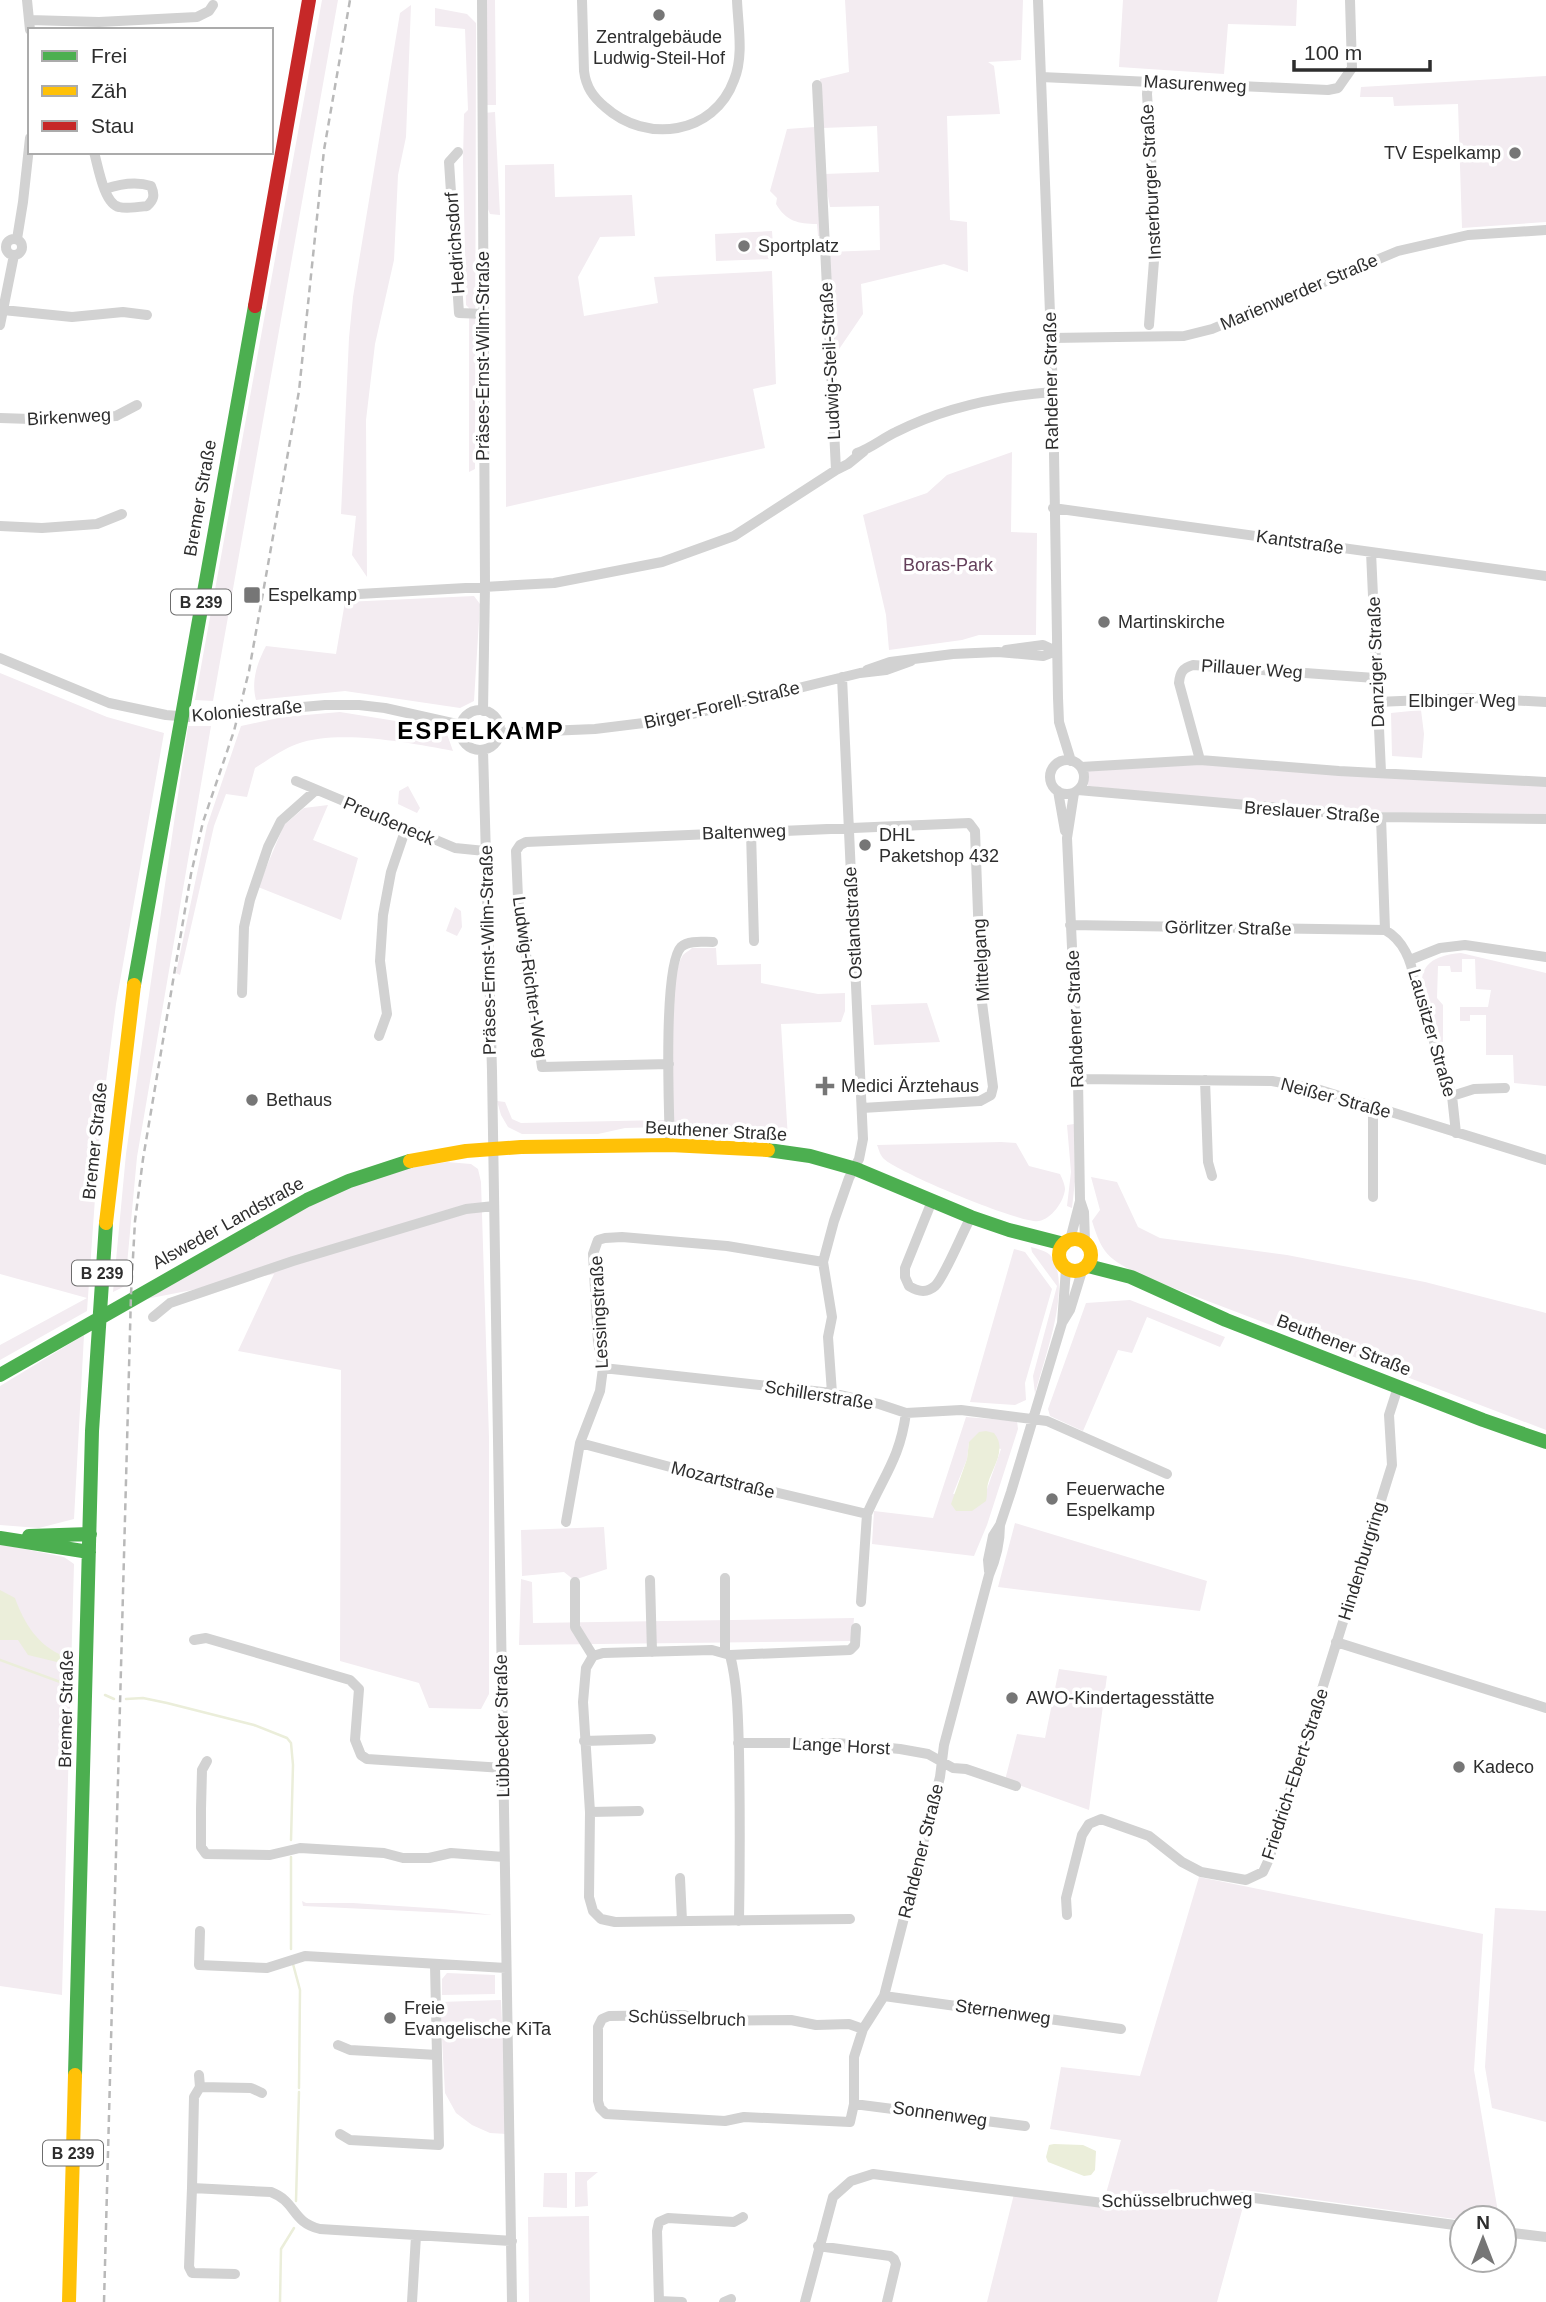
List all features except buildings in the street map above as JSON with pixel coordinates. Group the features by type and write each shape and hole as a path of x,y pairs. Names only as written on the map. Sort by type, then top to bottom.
{"main road":[{"name":"Bremer Straße","path":"69,2302 89,1552 97,1339 107,1206 135,980 309,0"},
{"name":"Beuthener Straße","path":"492,1149 670,1145 754,1148 810,1156 856,1169 1052,1250 1064,1246"},
{"name":"Alsweder Landstraße","path":"0,1376 307,1200 349,1181 406,1162 492,1149"},
{"path":"1075,1239 1085,1242 1089,1246 1087,1264 1071,1271 1066,1269 1062,1265 1064,1246 1075,1239"},
{"name":"Beuthener Straße","path":"1087,1264 1131,1277 1226,1320 1546,1442"},
{"path":"0,1533 41,1536 90,1534"},
{"path":"0,1538 89,1552"}],"street":[{"path":"27,0 30,25 197,17 209,11 213,5"},
{"name":"Präses-Ernst-Wilm-Straße","path":"481,0 485,586 483,711"},
{"path":"582,0 583,71 591,93 606,109 624,121 642,128 663,131 699,121 713,111 730,89 739,57 737,0"},
{"name":"Rahdener Straße","path":"1038,0 1053,391 1053,508 1059,722 1071,761"},
{"name":"Masurenweg","path":"1041,77 1328,90 1338,88 1352,68 1350,0"},
{"name":"Insterburger Straße","path":"1148,82 1156,235 1149,325"},
{"name":"Ludwig-Steil-Straße","path":"817,85 836,470"},
{"name":"Hedrichsdorf","path":"458,152 449,162 459,313 484,314"},
{"path":"17,239 28,154"},
{"path":"95,154 105,189 109,202 118,208 147,206 153,201 151,186 142,183 120,184 105,189"},
{"name":"Marienwerder Straße","path":"1051,338 1184,336 1212,329 1398,251 1468,235 1546,230"},
{"path":"11,239 17,239 22,248 19,253 13,255 6,251 3,245 11,239"},
{"path":"0,325 13,255"},
{"path":"3,310 72,317 123,312 147,316"},
{"path":"341,596 580,579 662,562 695,552 750,527 895,432 960,407 1015,395 1053,391"},
{"name":"Birkenweg","path":"0,418 62,420 116,416 137,405"},
{"name":"Kantstraße","path":"1053,508 1546,576"},
{"path":"0,527 42,528 97,524 122,514"},
{"name":"Danziger Straße","path":"1371,552 1381,772"},
{"name":"Birger-Forell-Straße","path":"499,733 595,729 668,720 842,677 886,670 911,661 953,654 999,652 1043,645 1056,651"},
{"name":"Koloniestraße","path":"0,657 109,703 190,717 268,709 359,705 461,724"},
{"name":"Pillauer Weg","path":"1200,760 1179,683 1180,673 1185,667 1193,665 1375,678"},
{"name":"Ostlandstraße","path":"823,1262 842,1197 856,1169 863,1139 842,677"},
{"name":"Elbinger Weg","path":"1377,702 1472,698 1546,702"},
{"path":"483,711 496,719 499,733 494,744 483,750 470,748 460,731 461,724 469,713 483,711"},
{"name":"Präses-Ernst-Wilm-Straße","path":"483,750 492,1149"},
{"path":"1081,767 1084,779 1076,791 1063,793 1051,782 1052,771 1059,762 1071,761 1081,767 1200,760 1546,782"},
{"name":"Preußeneck","path":"296,781 455,848 485,851"},
{"path":"242,993 244,927 268,846 281,821 316,790"},
{"name":"Rahdener Straße","path":"1058,791 1067,838 1078,1079 1080,1200 1084,1212 1085,1242"},
{"name":"Rahdener Straße","path":"1067,838 1076,791"},
{"name":"Breslauer Straße","path":"1076,791 1381,817 1546,819"},
{"path":"1381,817 1385,930"},
{"name":"Baltenweg","path":"520,845 526,842 969,823"},
{"name":"Mittelgang","path":"862,1108 980,1101 990,1097 993,1087 981,995 975,831 969,823"},
{"path":"379,1036 387,1014 380,961 383,915 391,872 407,828"},
{"path":"751,832 754,941"},
{"name":"Ludwig-Richter-Weg","path":"520,845 516,851 518,898 542,1067 669,1064"},
{"name":"Görlitzer Straße","path":"1070,925 1385,930"},
{"name":"Lausitzer Straße","path":"1385,930 1395,935 1410,960 1414,981 1452,1096 1456,1133"},
{"path":"670,1145 669,1064 673,967 679,949 688,943 713,942"},
{"path":"1410,960 1454,945 1546,957"},
{"name":"Neißer Straße","path":"1078,1079 1282,1082 1546,1160"},
{"path":"1205,1080 1208,1162 1212,1176"},
{"path":"1452,1096 1474,1089 1505,1087"},
{"path":"1373,1107 1373,1197"},
{"name":"Lübbecker Straße","path":"492,1149 512,2302"},
{"name":"Rahdener Straße","path":"1064,1246 1080,1200"},
{"path":"932,1201 905,1268 909,1286 918,1291 927,1291 942,1277 971,1217"},
{"path":"153,1317 170,1303 293,1261 466,1209 494,1206"},
{"name":"Lessingstraße","path":"566,1522 580,1443 600,1391 603,1368 598,1342 593,1254 598,1240 622,1237 727,1246 823,1262"},
{"path":"823,1262 832,1317 828,1337 832,1393"},
{"name":"Rahdener Straße","path":"1062,1323 1070,1310 1087,1264"},
{"name":"Rahdener Straße","path":"850,2122 854,2104 854,2057 863,2029 884,1996 989,1575 988,1560 993,1536 1000,1525 1062,1323 1066,1269"},
{"name":"Schillerstraße","path":"603,1368 832,1393 906,1413 961,1410 1033,1418 1047,1421 1167,1474"},
{"name":"Hindenburgring","path":"1398,1387 1389,1415 1392,1465 1336,1642 1546,1708"},
{"path":"861,1602 867,1514 893,1464 902,1438 906,1413"},
{"name":"Mozartstraße","path":"580,1443 867,1514"},
{"path":"725,1578 728,1654 734,1671 738,1743 741,1832 739,1921"},
{"path":"650,1580 652,1652"},
{"path":"575,1582 575,1627 593,1656"},
{"path":"850,1919 615,1922 601,1919 593,1911 589,1897 590,1812 583,1702 586,1668 593,1656 603,1653 712,1650 728,1654 850,1650 855,1645 856,1628"},
{"path":"194,1640 206,1638 350,1680 359,1689 355,1740 357,1748 367,1759 503,1768"},
{"name":"Friedrich-Ebert-Straße","path":"1067,1915 1066,1898 1082,1835 1089,1824 1101,1819 1149,1836 1182,1862 1201,1872 1246,1880 1263,1872 1336,1642"},
{"path":"584,1741 651,1739"},
{"name":"Lange Horst","path":"738,1743 862,1745 911,1751 928,1754 953,1768 966,1769 1016,1787"},
{"path":"207,1761 202,1770 201,1809 201,1847 206,1854 271,1855 300,1848 384,1853 403,1858 429,1858 451,1853 504,1857"},
{"path":"590,1812 639,1811"},
{"path":"680,1878 682,1921"},
{"path":"200,1931 200,1965 267,1968 305,1956 506,1968"},
{"path":"340,2134 350,2140 439,2145 435,1965"},
{"name":"Sternenweg","path":"884,1996 1121,2029"},
{"name":"Schüsselbruch","path":"850,2122 744,2117 725,2121 606,2114 598,2101 598,2027 601,2019 610,2016 684,2015 703,2021 791,2020 816,2025 849,2024 863,2029"},
{"path":"338,2045 350,2050 437,2055"},
{"path":"235,2274 192,2273 189,2267 194,2097 199,2081 251,2088 262,2093"},
{"name":"Sonnenweg","path":"854,2104 1026,2126"},
{"name":"Schüsselbruchweg","path":"818,2246 832,2197 851,2181 873,2174 1111,2204 1247,2197 1448,2224"},
{"path":"192,2189 271,2192 282,2196 299,2221 320,2230 512,2241"},
{"path":"682,2302 659,2301 659,2222 668,2218 734,2222 743,2217"},
{"path":"1518,2234 1546,2237"},
{"path":"412,2302 416,2236"},
{"path":"804,2302 818,2246 890,2256 894,2259 896,2264 887,2302"}],"green space":[{"path":"322,0 338,0 213,701 195,700"},
{"path":"487,0 495,0 496,105 485,105"},
{"path":"845,0 1023,0 1021,60 988,62 994,66 1000,114 947,116 950,220 967,222 968,272 944,264 861,284 863,314 833,358 828,252 880,250 879,206 830,207 824,174 879,172 877,126 822,128 820,79 849,72"},
{"path":"1123,0 1297,0 1296,26 1228,24 1224,74 1119,67"},
{"path":"411,5 406,137 398,175 394,260 375,344 366,420 367,577 352,555 356,516 341,514 349,338 353,297 400,13"},
{"path":"435,8 467,14 476,23 475,469 469,472 469,308 466,305 463,161 464,114 468,110 465,29 435,26"},
{"path":"1546,76 1546,222 1462,228 1458,104 1394,106 1393,97 1360,97 1361,87"},
{"path":"495,112 500,215 490,214 488,209 484,113"},
{"path":"815,127 823,236 818,236 817,224 788,218 776,204 777,198 770,191 787,129"},
{"path":"554,164 555,197 632,195 635,236 600,237 578,277 584,316 658,303 654,277 772,271 776,384 753,389 765,448 506,507 505,165"},
{"name":"Sportplatz","path":"772,231 774,259 716,261 715,234"},
{"name":"Boras-Park","path":"1012,452 1011,532 1037,533 1036,635 979,635 962,640 889,650 886,615 863,515 927,493 947,475"},
{"path":"474,596 480,604 474,701 460,708 345,691 256,700 256,672 266,646 336,654 345,602"},
{"path":"0,673 107,717 164,733 116,1004 100,1128 87,1311 0,1360 0,1345 87,1298 0,1274"},
{"path":"1421,710 1424,734 1422,758 1392,756 1391,713"},
{"path":"340,712 402,722 447,734 453,751 375,739 333,738 297,744 255,768 247,797 226,794 214,826 180,975 176,973 207,826 241,726 283,717"},
{"path":"188,726 211,726 137,1157 125,1286 113,1292 126,1154"},
{"path":"1196,763 1546,785 1546,814 1348,812 1088,786 1088,769"},
{"path":"408,786 420,808 417,813 398,804 399,791"},
{"path":"328,805 313,840 358,858 341,920 258,887 284,825 304,808"},
{"path":"455,907 461,911 462,927 457,936 446,931"},
{"path":"692,948 716,948 717,965 761,964 761,983 818,994 845,993 845,1011 841,1022 781,1024 788,1139 673,1129 674,988 683,955"},
{"path":"1461,953 1546,973 1546,1086 1514,1083 1513,1055 1486,1055 1486,1015 1470,1015 1470,1021 1460,1021 1460,1007 1488,1007 1491,990 1476,989 1475,959 1462,959 1462,972 1451,972 1450,966 1438,966 1437,998 1443,1005 1443,1042 1440,1042 1424,998 1423,973 1429,964 1441,957"},
{"path":"927,1003 940,1042 874,1045 871,1005"},
{"path":"497,1101 505,1102 512,1119 521,1123 665,1120 664,1127 625,1128 598,1134 522,1134 508,1127"},
{"path":"1074,1124 1075,1181 1072,1208 1067,1206 1071,1172 1067,1125"},
{"path":"1016,1143 1029,1166 1060,1174 1064,1194 1056,1209 1044,1220 1028,1220 1009,1215 912,1175 883,1157 877,1145"},
{"path":"447,1162 471,1164 478,1169 481,1182 489,1438 489,1694 481,1709 429,1708 419,1683 340,1661 341,1370 238,1351 274,1274 146,1299 308,1202 404,1169"},
{"path":"1091,1177 1117,1182 1138,1227 1160,1238 1287,1255 1425,1282 1546,1313 1546,1430 1142,1276 1122,1265 1104,1250 1096,1233 1092,1221 1100,1210"},
{"path":"1031,1247 1051,1256 1057,1269 1059,1286 1054,1324 1035,1394 1033,1376 1057,1286"},
{"path":"1014,1249 1025,1252 1052,1289 1025,1383 1026,1400 1015,1405 970,1402"},
{"path":"1130,1300 1225,1337 1220,1347 1147,1317 1132,1353 1118,1350 1083,1431 1050,1416 1048,1409 1086,1303"},
{"path":"84,1335 74,1519 39,1528 0,1525 0,1386"},
{"path":"966,1417 1017,1421 1018,1429 987,1525 974,1556 872,1544 874,1511 933,1518","holes":["969,1442 1001,1449 987,1489 953,1494 967,1459"]},
{"path":"1015,1523 1207,1581 1200,1611 998,1587"},
{"path":"604,1527 607,1569 574,1580 564,1572 522,1576 521,1530"},
{"path":"0,1544 64,1557 74,1564 62,1995 0,1986"},
{"path":"521,1579 532,1582 533,1623 854,1618 852,1641 519,1645"},
{"path":"1059,1669 1107,1676 1089,1810 1005,1780 1017,1734 1045,1738"},
{"path":"1199,1877 1483,1934 1474,2070 1497,2204 1448,2204 1448,2218 1244,2190 1105,2197 1121,2140 1050,2129 1061,2067 1140,2076"},
{"path":"302,1901 444,1909 493,1915 303,1906"},
{"path":"1495,1908 1546,1911 1546,2122 1492,2108 1485,2067"},
{"path":"447,1973 495,1975 495,1994 442,1995 442,1979"},
{"path":"501,2000 507,2134 490,2133 472,2125 456,2113 445,2093 440,2002"},
{"path":"575,2172 598,2172 587,2181 588,2206 575,2207"},
{"path":"544,2173 567,2173 567,2208 543,2207"},
{"path":"1014,2194 1110,2206 1244,2203 1217,2302 987,2302"},
{"path":"589,2216 590,2302 529,2302 528,2217"}],"shaded area":[{"path":"979,1432 994,1433 1000,1447 988,1482 986,1501 972,1511 956,1511 951,1504 967,1459 969,1442"},
{"path":"0,1590 15,1598 28,1625 39,1640 64,1656 61,1663 28,1655 18,1640 0,1640"},
{"path":"1049,2145 1083,2145 1096,2151 1095,2170 1091,2175 1084,2176 1048,2162 1046,2157"}],"waterway":[{"path":"0,1660 63,1683"},
{"path":"105,1695 114,1699"},
{"path":"126,1699 143,1698 167,1703 254,1725 287,1738 291,1743 293,1765 291,1840"},
{"path":"291,1857 291,1949"},
{"path":"293,1964 300,1990 299,2088"},
{"path":"296,2201 299,2092"},
{"path":"280,2302 281,2249 294,2228"}],"railway":[{"path":"104,2302 135,1221 191,874 203,822 234,731 249,671 299,391 324,150 350,0"}],"traffic: fast":[{"path":"134,985 255,306"},
{"path":"768,1150 810,1156 856,1169 971,1217 1064,1244"},
{"path":"0,1375 307,1200 349,1181 410,1161"},
{"path":"75,2075 92,1431 106,1223"},
{"path":"1088,1266 1131,1277 1226,1320 1546,1442"},
{"path":"29,1536 90,1534"},
{"path":"0,1538 89,1552"}],"traffic: slow":[{"path":"106,1223 134,985"},
{"path":"410,1161 466,1151 521,1147 670,1145 768,1150"},
{"path":"1075,1239 1087,1243 1091,1255 1087,1267 1075,1271 1063,1267 1059,1255 1063,1243 1075,1239"},
{"path":"69,2302 75,2075"}],"traffic: jam":[{"path":"255,306 309,0"}],"place":[{"name":"Zentralgebäude Ludwig-Steil-Hof","path":"659,15"},
{"name":"TV Espelkamp","path":"1515,153"},
{"name":"Sportplatz","path":"744,246"},
{"name":"Espelkamp","path":"252,595"},
{"name":"Martinskirche","path":"1104,622"},
{"name":"DHL Paketshop 432","path":"865,845"},
{"name":"Medici Ärztehaus","path":"825,1086"},
{"name":"Bethaus","path":"252,1100"},
{"name":"Feuerwache Espelkamp","path":"1052,1499"},
{"name":"AWO-Kindertagesstätte","path":"1012,1698"},
{"name":"Kadeco","path":"1459,1767"},
{"name":"Freie Evangelische KiTa","path":"390,2018"}],"district":[{"name":"ESPELKAMP","path":"481,731"}]}
